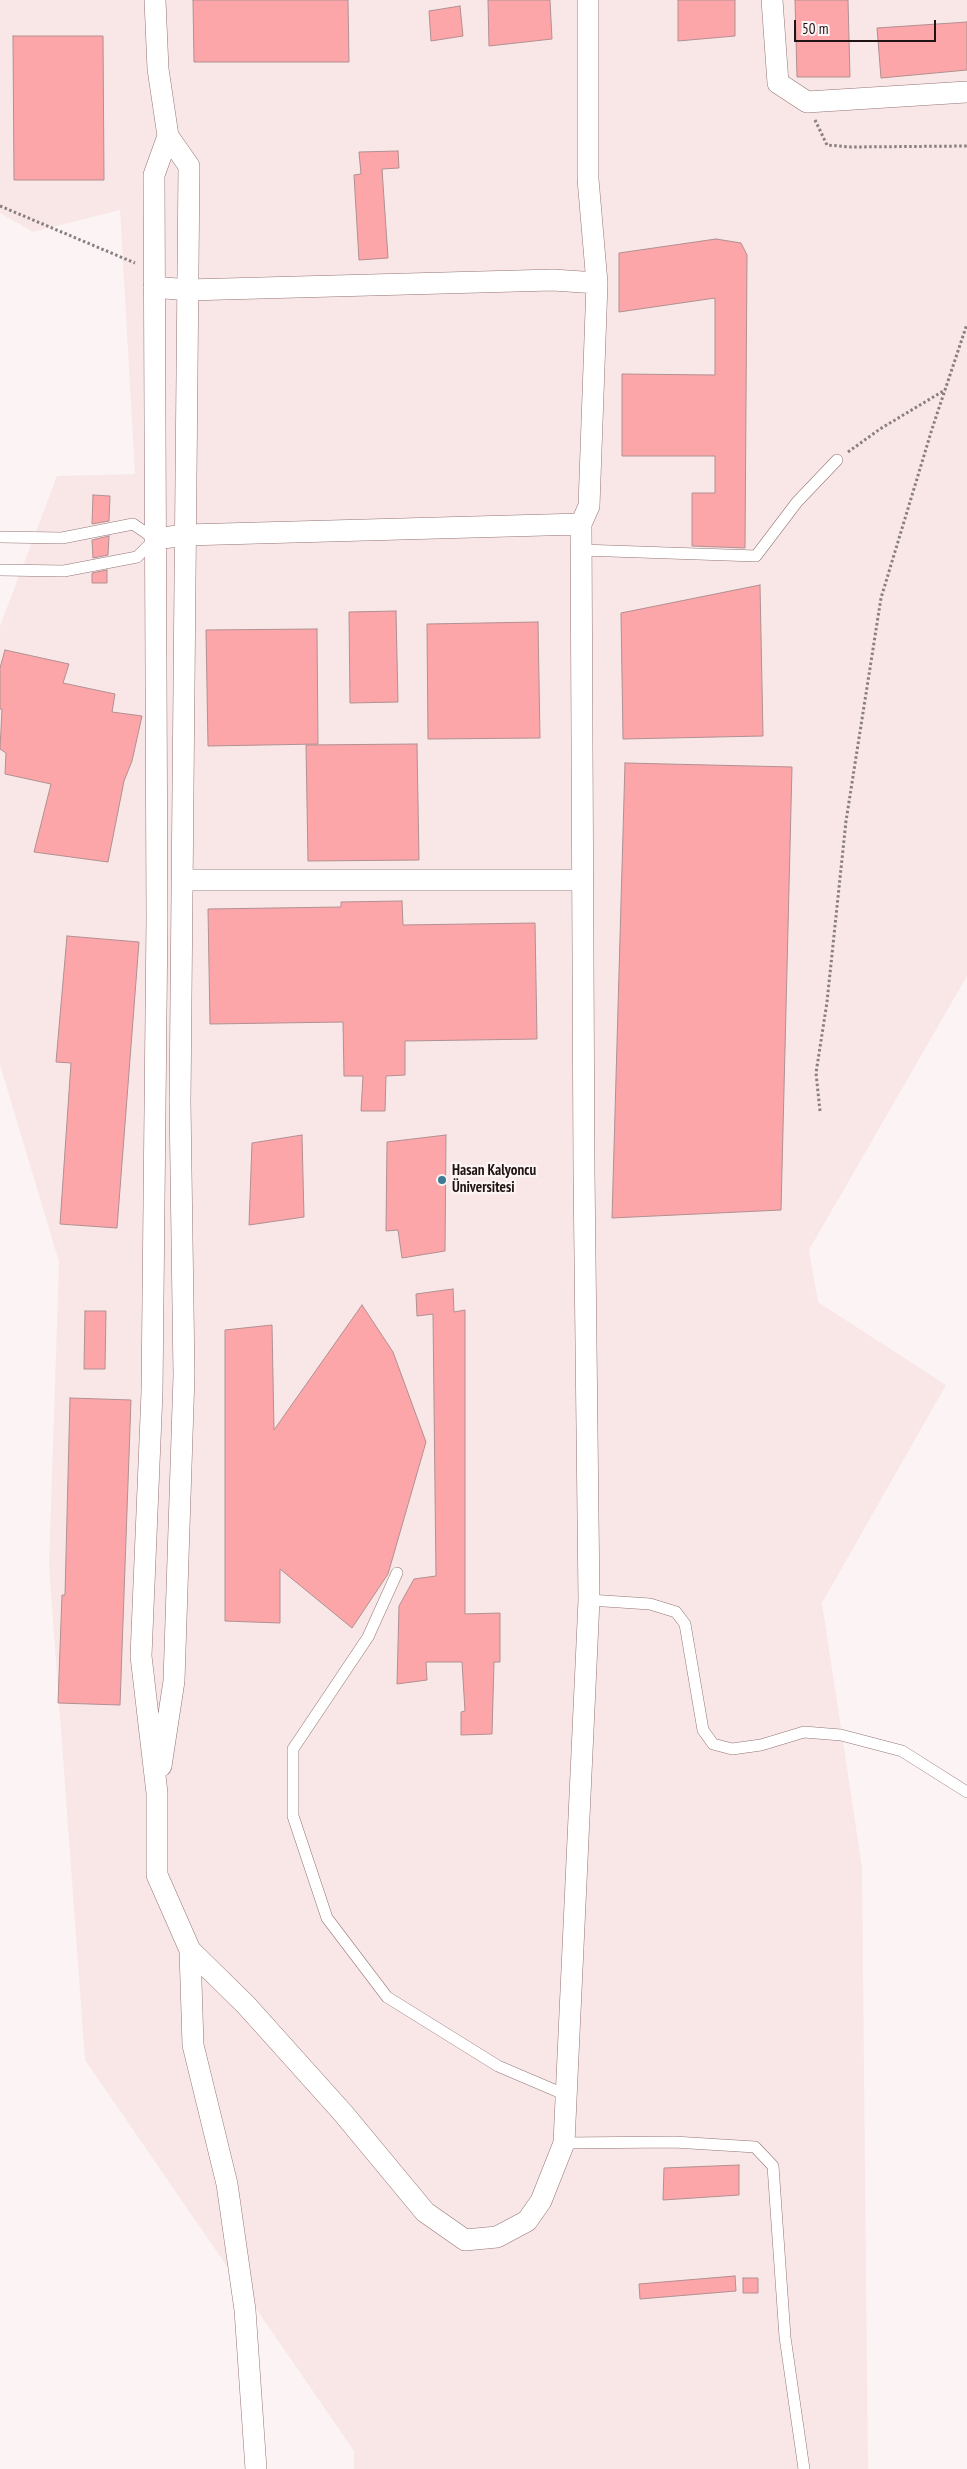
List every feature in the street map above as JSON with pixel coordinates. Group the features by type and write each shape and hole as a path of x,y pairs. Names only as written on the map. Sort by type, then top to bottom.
{"street":[{"path":"154,0 158,69 168,136 189,166 180,1102 183,1385 174,1681 157,1793"},
{"path":"168,136 154,175 157,919 153,1373 141,1656 157,1793 157,1875 190,1950 246,2005 343,2113 425,2212 465,2240 497,2237 527,2221 541,2201 564,2144 589,1600 581,524 589,506 597,283 588,179 588,0"},
{"path":"772,0 778,83 807,102 967,92"},
{"path":"154,279 188,290 553,280 597,283"},
{"path":"155,539 186,535 581,524"},
{"path":"182,880 583,880"},
{"path":"190,1950 193,2045 228,2184 245,2310 256,2469"}],"lane":[{"path":"581,550 756,556 797,502 837,460"},
{"path":"0,537 62,538 132,524 155,539 137,557 64,571 0,570"},
{"path":"397,1573 368,1637 293,1749 293,1816 299,1835 327,1918 387,1997 498,2066 566,2096"},
{"path":"589,1600 650,1604 676,1612 685,1624 703,1730 713,1744 732,1749 761,1745 804,1732 841,1735 902,1752 967,1792"},
{"path":"564,2144 674,2142 755,2147 773,2166 785,2337 804,2469"}],"path":[{"path":"807,102 827,145 851,147 967,146"},
{"path":"0,206 154,279"},
{"path":"820,1111 816,1073 827,1002 846,821 881,598 967,324"},
{"path":"837,460 880,429 945,390"}],"shaded area":[{"name":"Hasan Kalyoncu Üniversitesi","path":"0,0 967,0 967,976 809,1250 818,1302 946,1385 822,1603 862,1867 868,2469 354,2469 354,2451 85,2060 49,1566 59,1262 0,1065 0,626 57,476 135,474 120,210 33,232 0,213"}],"building":[{"path":"193,0 348,0 349,62 194,62"},
{"path":"488,0 550,0 552,39 489,46"},
{"path":"678,0 735,0 735,36 678,41"},
{"path":"795,0 848,0 850,77 797,77"},
{"path":"460,6 463,36 431,41 429,11"},
{"path":"967,22 967,70 881,78 877,28"},
{"path":"13,36 103,36 104,180 14,180"},
{"path":"398,151 399,168 382,169 388,258 359,260 354,175 361,174 359,152"},
{"path":"716,239 741,243 747,255 745,548 692,546 692,493 715,493 715,456 622,456 622,374 715,375 715,298 619,312 619,253"},
{"path":"93,495 110,496 109,521 92,524"},
{"path":"109,536 108,555 93,558 92,540"},
{"path":"107,570 107,583 92,583 92,573"},
{"path":"760,585 763,736 623,739 621,613"},
{"path":"396,611 398,702 350,703 349,612"},
{"path":"538,622 540,738 428,739 427,624"},
{"path":"317,629 318,744 208,746 206,630"},
{"path":"5,650 69,664 63,683 115,694 112,712 142,716 132,761 124,781 108,862 34,852 51,784 5,774 6,753 0,749 2,709 0,709 0,668"},
{"path":"417,744 419,860 308,861 306,745"},
{"path":"625,763 792,767 781,1210 612,1218"},
{"path":"402,901 403,925 535,923 537,1039 405,1041 405,1075 386,1076 385,1111 361,1111 363,1076 344,1076 343,1022 210,1024 208,909 341,907 341,902"},
{"path":"67,936 139,942 117,1228 60,1224 71,1063 56,1062"},
{"path":"302,1135 304,1217 249,1225 252,1143"},
{"path":"446,1135 445,1251 402,1258 398,1230 386,1231 387,1142"},
{"path":"453,1289 454,1312 465,1310 465,1614 500,1613 500,1662 494,1662 492,1734 461,1735 461,1712 465,1711 462,1662 426,1662 427,1680 397,1684 399,1606 414,1579 436,1576 433,1314 417,1316 416,1294"},
{"path":"362,1305 393,1352 426,1442 388,1574 352,1628 280,1569 280,1623 225,1621 225,1330 272,1325 274,1430"},
{"path":"85,1311 106,1311 105,1369 84,1369"},
{"path":"70,1398 131,1400 120,1705 58,1703 62,1595 65,1595"},
{"path":"739,2165 739,2195 663,2200 664,2168"},
{"path":"735,2276 736,2291 640,2299 639,2284"},
{"path":"743,2278 758,2278 758,2293 743,2293"}],"place":[{"name":"Hasan Kalyoncu Üniversitesi","path":"442,1180"}]}
